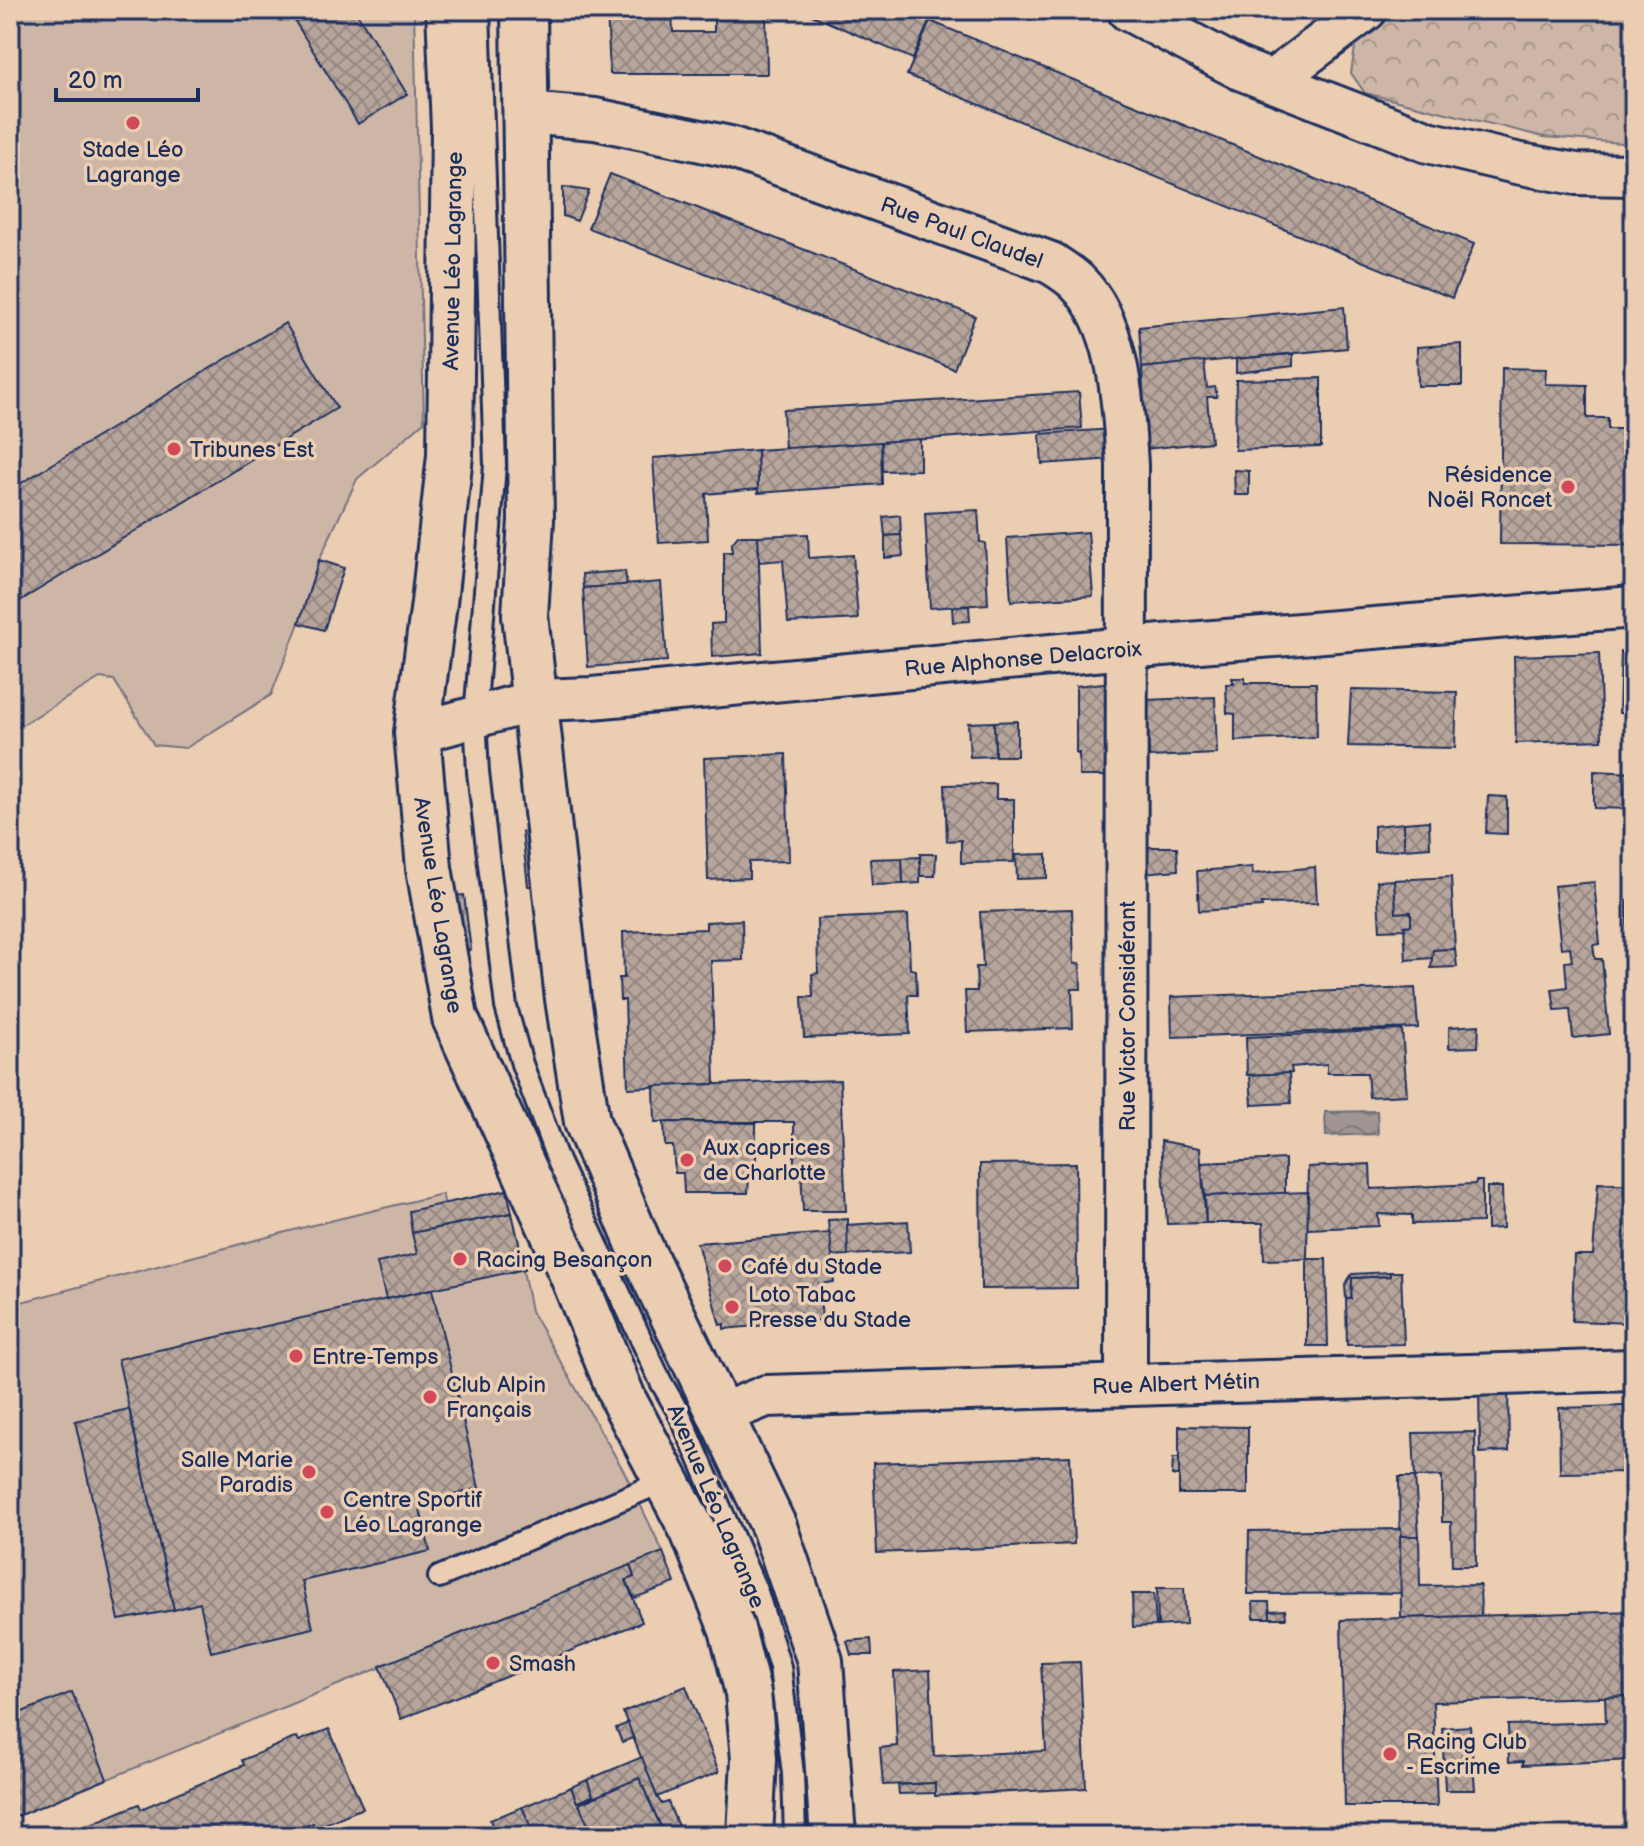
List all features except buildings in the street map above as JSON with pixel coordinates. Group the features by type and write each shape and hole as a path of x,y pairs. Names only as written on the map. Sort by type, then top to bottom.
{"main road":[{"name":"Avenue Léo Lagrange","path":"449,10 454,128 450,455 417,733 429,868 455,1018 572,1274 624,1401 693,1531 727,1615 748,1693 754,1759 750,1836"},
{"name":"Avenue Léo Lagrange","path":"524,10 531,520 525,615 537,700 568,999 587,1122 640,1247 774,1527 820,1661 833,1836"}],"street":[{"path":"1128,10 1240,69 1428,142 1576,174 1634,175"},
{"path":"1272,81 1366,10"},
{"name":"Rue Paul Claudel","path":"526,113 595,119 730,147 1051,263 1077,282 1096,308 1118,366 1123,401 1127,465 1126,648"},
{"name":"Rue Alphonse Delacroix","path":"417,733 537,700 592,698 1126,648 1634,607"},
{"name":"Rue Victor Considérant","path":"1126,648 1129,703 1126,1384"},
{"name":"Rue Albert Métin","path":"721,1414 766,1396 1634,1370"}],"lane":[{"name":"Avenue Léo Lagrange","path":"479,10 495,465 475,717 480,787 506,1007 522,1064 558,1161 661,1382 680,1415 757,1592 780,1667 793,1774 795,1836"},
{"path":"439,1577 667,1480"}],"green space":[{"path":"10,10 414,10 424,422 357,479 319,560 271,695 186,748 154,745 114,680 100,678 10,732"},
{"path":"1387,10 1634,10 1634,144 1544,137 1365,93 1351,73 1356,41"},
{"name":"Centre Sportif Léo Lagrange","path":"507,1190 531,1311 625,1473 663,1552 10,1819 10,1305 442,1194 445,1204"}],"water":[{"path":"1377,1111 1378,1134 1326,1136 1325,1112"}],"place":[{"name":"Stade Léo Lagrange","path":"133,123"},
{"name":"Tribunes Est","path":"174,449"},
{"name":"Résidence Noël Roncet","path":"1568,487"},
{"name":"Aux caprices de Charlotte","path":"687,1160"},
{"name":"Racing Besançon","path":"460,1259"},
{"name":"Café du Stade","path":"725,1266"},
{"name":"Loto Tabac Presse du Stade","path":"732,1307"},
{"name":"Entre-Temps","path":"296,1356"},
{"name":"Club Alpin Français","path":"430,1397"},
{"name":"Salle Marie Paradis","path":"309,1472"},
{"name":"Centre Sportif Léo Lagrange","path":"327,1512"},
{"name":"Smash","path":"493,1663"},
{"name":"Racing Club - Escrime","path":"1390,1754"}]}
